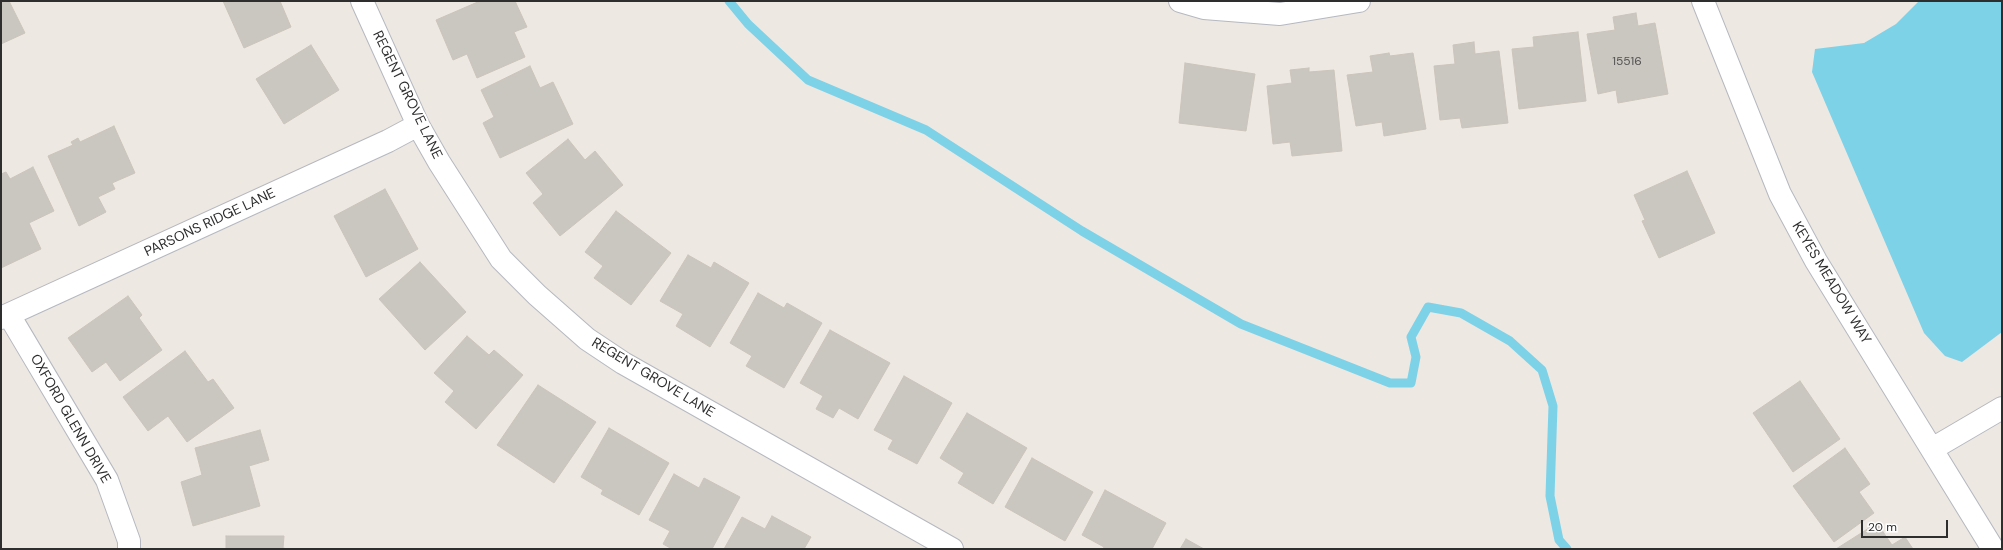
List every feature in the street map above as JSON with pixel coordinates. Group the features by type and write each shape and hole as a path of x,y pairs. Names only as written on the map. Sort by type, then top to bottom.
{"street":[{"name":"REGENT GROVE LANE","path":"362,1 418,125 468,209 501,259 537,295 587,339 665,387 952,549"},
{"path":"1180,1 1204,8 1279,8 1359,1"},
{"name":"KEYES MEADOW WAY","path":"1703,1 1780,194 1816,261 1993,549"},
{"name":"PARSONS RIDGE LANE","path":"5,317 388,141 418,125"},
{"name":"OXFORD GLENN DRIVE","path":"5,317 107,480 129,541 128,549"},
{"path":"1932,449 2002,408"}],"water":[{"path":"1919,1 2002,1 2002,332 1962,362 1945,356 1924,333 1812,72 1815,49 1864,43 1896,24"}],"building":[{"path":"1,1 9,1 25,33 1,44"},
{"path":"223,1 280,1 291,27 244,48"},
{"path":"480,1 515,1 527,27 514,32 525,57 477,78 467,54 453,60 436,20"},
{"path":"1636,13 1638,26 1655,23 1668,94 1618,103 1616,90 1598,94 1587,34 1615,30 1613,17"},
{"path":"1578,32 1586,101 1519,109 1512,49 1534,47 1533,37"},
{"path":"1474,42 1475,54 1499,51 1508,123 1462,128 1460,118 1440,120 1434,66 1455,64 1453,45"},
{"path":"311,45 339,90 284,124 256,79"},
{"path":"1389,53 1390,56 1413,53 1426,129 1384,136 1382,122 1356,126 1347,75 1373,72 1370,56"},
{"path":"1185,63 1255,74 1246,131 1179,123"},
{"path":"530,66 540,88 553,82 573,124 500,158 483,123 494,117 481,90"},
{"path":"1309,68 1309,72 1334,70 1342,151 1292,156 1290,142 1273,144 1267,86 1292,83 1290,70"},
{"path":"114,126 135,173 112,183 115,189 98,197 106,212 79,226 48,156 73,145 71,142 78,138 80,142"},
{"path":"568,139 585,160 595,151 623,185 560,236 533,203 543,194 526,173"},
{"path":"33,167 54,211 29,223 41,249 1,268 1,174 6,172 10,179"},
{"path":"1687,171 1715,233 1659,258 1642,221 1645,220 1634,195"},
{"path":"385,189 418,249 366,277 334,216"},
{"path":"616,211 671,253 631,305 594,278 603,266 585,252"},
{"path":"688,255 711,268 714,262 749,283 710,347 676,326 683,314 660,301"},
{"path":"420,262 466,312 425,350 379,299"},
{"path":"758,293 784,308 787,303 822,323 784,388 746,366 752,356 730,343"},
{"path":"128,296 142,315 139,318 162,350 120,381 106,362 92,372 68,338"},
{"path":"830,330 890,363 858,419 839,408 833,418 816,409 823,396 800,383"},
{"path":"467,336 489,355 494,350 523,375 476,429 445,402 454,391 434,373"},
{"path":"185,351 208,382 213,379 234,408 187,442 168,416 148,431 123,397"},
{"path":"904,376 952,403 917,464 888,449 893,440 874,430"},
{"path":"1800,381 1840,439 1793,472 1753,413"},
{"path":"538,385 596,422 554,483 497,445"},
{"path":"967,413 1027,448 993,504 958,483 964,473 940,458"},
{"path":"609,428 669,463 639,515 601,494 603,490 581,477"},
{"path":"260,430 269,460 249,466 260,506 193,526 181,482 202,475 195,448"},
{"path":"1845,448 1870,484 1859,492 1874,513 1834,542 1793,486"},
{"path":"1032,458 1093,492 1065,541 1005,507"},
{"path":"674,474 699,488 704,478 740,497 712,549 672,549 663,544 670,531 649,520"},
{"path":"1105,490 1166,523 1152,549 1103,549 1104,547 1082,535"},
{"path":"772,516 811,537 804,549 724,549 742,517 765,529"},
{"path":"1877,523 1892,545 1905,537 1913,549 1836,549"},
{"path":"226,536 284,536 283,548 288,549 226,549"},
{"path":"1186,539 1204,549 1180,549"}],"waterway":[{"path":"729,1 748,24 808,80 926,130 1082,231 1241,324 1390,383 1411,383 1416,357 1411,337 1428,307 1461,313 1510,341 1542,370 1553,406 1550,496 1559,540 1567,549"}]}
